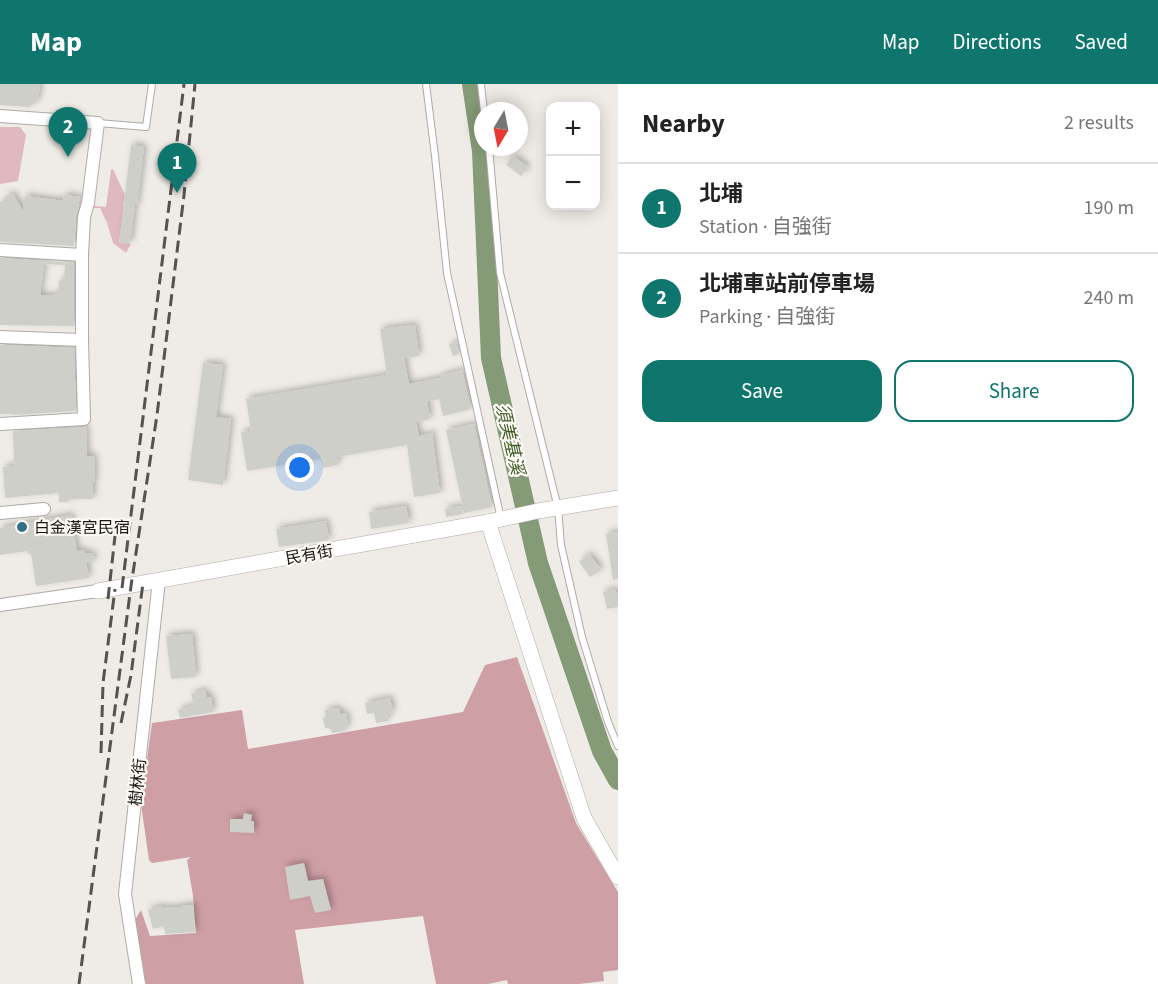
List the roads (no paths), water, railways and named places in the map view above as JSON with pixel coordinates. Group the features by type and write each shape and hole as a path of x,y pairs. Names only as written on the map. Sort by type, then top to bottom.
{"street":[{"path":"0,116 98,123 88,203 84,217 82,255 84,419 0,424"},
{"path":"0,250 82,255"},
{"path":"0,337 82,340"},
{"name":"民有街","path":"0,605 98,591 618,498"},
{"path":"0,513 44,509"},
{"path":"494,521 584,818 618,877"},
{"name":"樹林街","path":"139,984 125,894 159,580"}],"lane":[{"path":"98,123 146,127 152,84"},
{"path":"426,84 447,273 494,521"},
{"path":"481,84 483,102"},
{"path":"490,156 500,273 558,508 561,546 582,637 608,722 618,746"}],"waterway":[{"name":"須美基溪","path":"472,84 482,151 491,358 538,563 602,751 618,780"}],"railway":[{"path":"122,588 184,84"},
{"path":"79,984 131,586 157,415 195,84"},
{"path":"108,599 115,536"},
{"path":"121,723 131,675 143,583"},
{"path":"101,753 103,683 115,589"}],"place":[{"name":"北埔車站前停車場","path":"68,157"},
{"name":"北埔","path":"177,193"},
{"name":"白金漢宮民宿","path":"22,527"}]}
